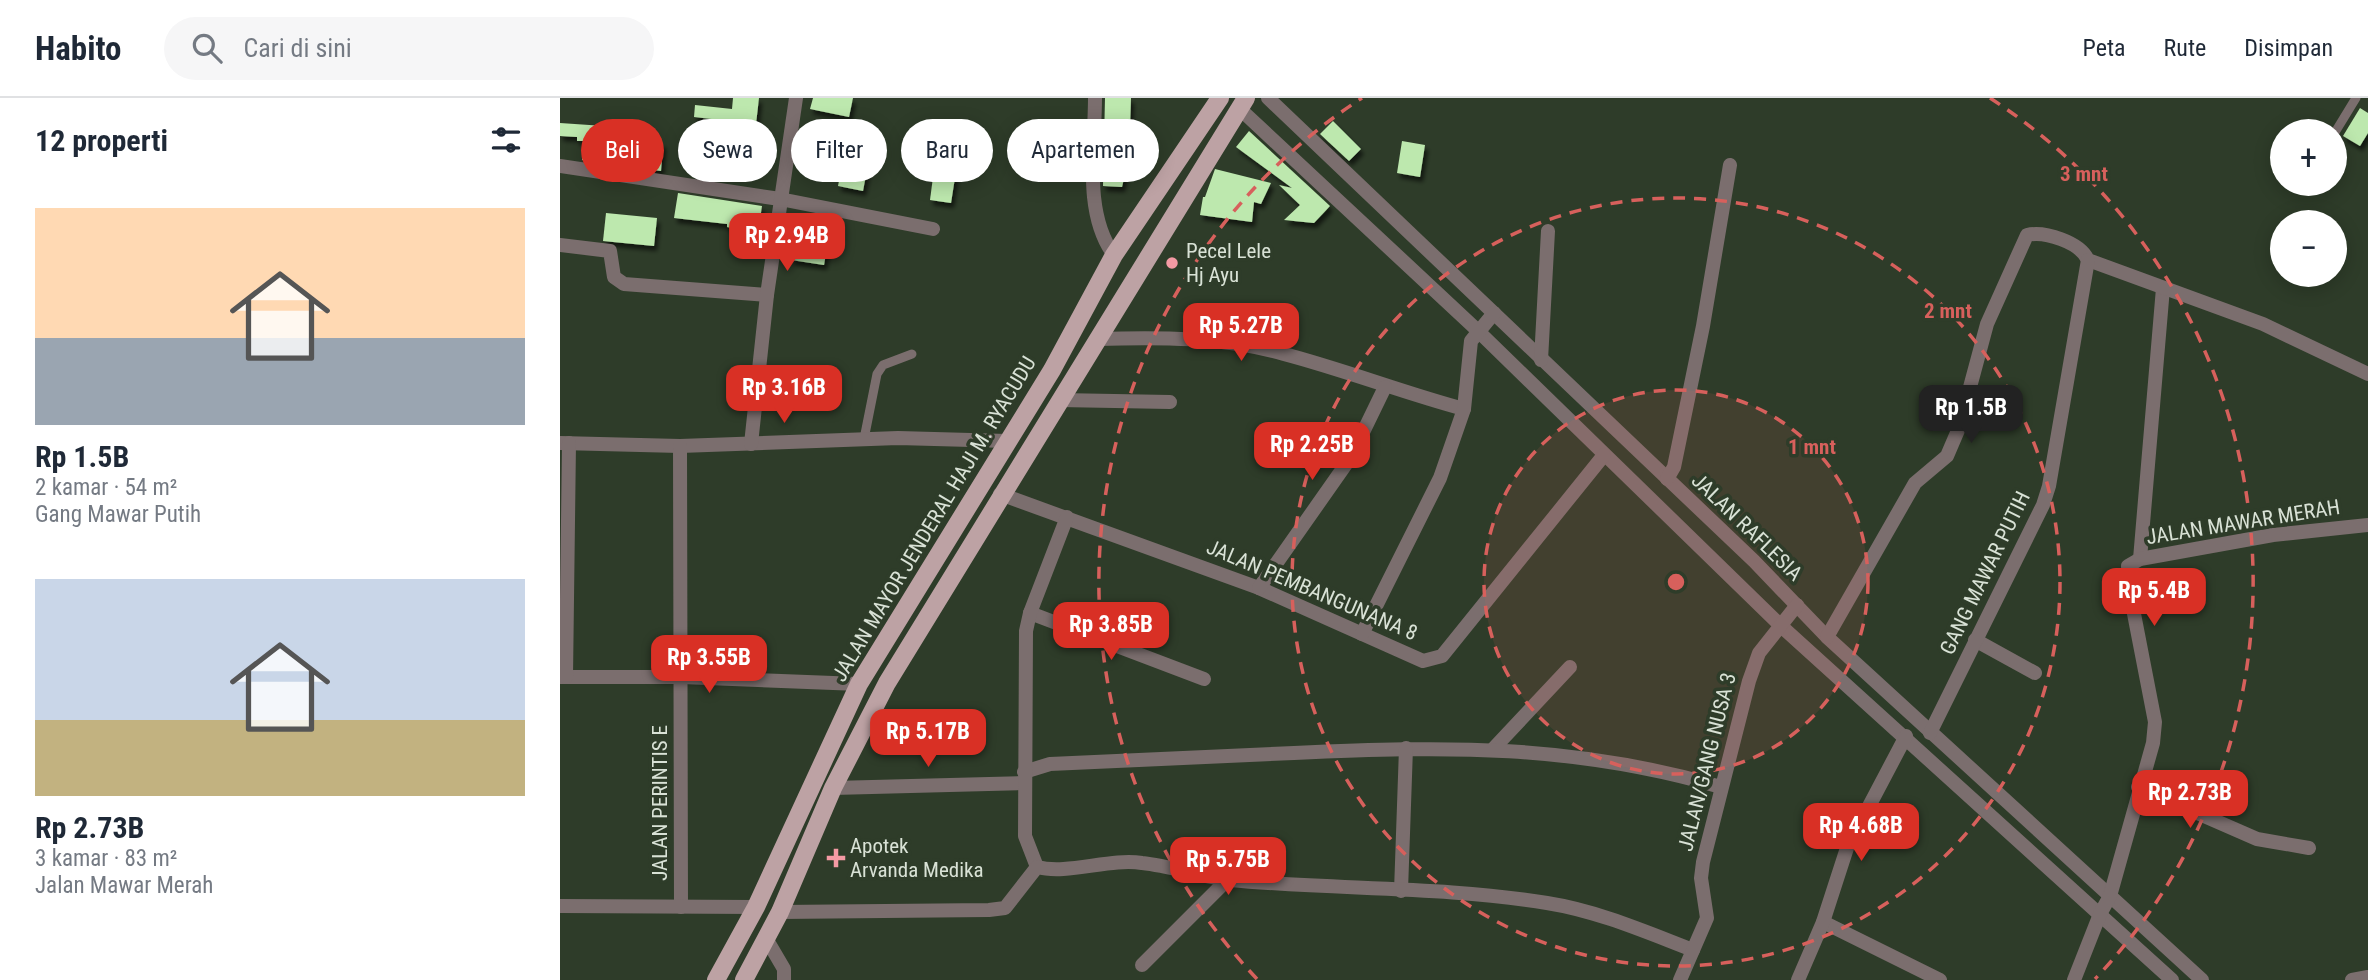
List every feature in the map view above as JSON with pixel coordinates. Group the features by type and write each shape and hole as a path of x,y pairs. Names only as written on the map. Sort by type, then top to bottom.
{"main road":[{"name":"JALAN MAYOR JENDERAL HAJI M. RYACUDU","path":"716,980 756,908 859,684 1052,370 1114,255 1220,98"},
{"name":"JALAN MAYOR JENDERAL HAJI M. RYACUDU","path":"744,980 780,912 833,788 887,683 1000,494 1243,103"},
{"path":"1052,370 1054,380 1063,382 1081,353 1095,343"},
{"path":"1010,437 1026,422 1046,392 1053,393 1059,400"}],"street":[{"path":"751,444 766,295 796,98"},
{"path":"1095,98 1095,213 1105,243 1114,255"},
{"name":"JALAN RAFLESIA","path":"1268,98 1796,606 1887,706 1906,736 2105,905 2202,980"},
{"name":"JALAN RAFLESIA","path":"1243,103 1478,329 1604,455 1781,623 1887,706 1930,733 2105,905 2172,980"},
{"path":"1667,479 1674,467 1703,326 1730,165"},
{"path":"560,166 780,199 933,229"},
{"path":"1541,359 1548,232"},
{"path":"1826,637 1915,483 1947,456 1959,428 1987,324 2027,235 2051,237 2075,245 2088,260 2263,324 2368,374"},
{"path":"560,245 610,251 614,277 624,284 766,295"},
{"name":"GANG MAWAR PUTIH","path":"1930,733 2038,516 2049,486 2088,260"},
{"path":"2140,559 2163,288"},
{"path":"1362,634 1440,478 1464,410 1471,341 1492,314"},
{"path":"1095,343 1160,337 1249,346 1283,353 1464,410"},
{"path":"1259,588 1351,457 1385,387"},
{"path":"1059,400 1170,402"},
{"path":"859,684 682,677 563,677 565,443 681,446 1010,437"},
{"name":"JALAN PERINTIS E","path":"681,446 681,907"},
{"name":"JALAN PEMBANGUNANA 8","path":"1000,494 1259,588 1423,661 1442,656 1604,455"},
{"path":"1037,867 1025,836 1025,653 1030,612 1067,517"},
{"name":"JALAN MAWAR MERAH","path":"2074,980 2105,905 2153,743 2155,722 2127,575 2128,566 2140,559 2273,535 2368,525"},
{"name":"JALAN/GANG NUSA 3","path":"1680,980 1707,918 1701,878 1748,681 1759,653 1796,606"},
{"path":"1030,612 1204,679"},
{"path":"1975,640 2035,673"},
{"path":"1494,748 1570,667"},
{"path":"1798,980 1823,922 1847,848 1906,736"},
{"path":"833,788 1024,778 1050,764 1406,748 1494,748 1623,762 1721,787"},
{"path":"1401,891 1406,748"},
{"path":"2138,787 2257,839 2309,848"},
{"path":"1037,867 1054,869 1093,863 1140,862 1227,880 1492,896 1550,903 1609,918 1693,950"},
{"path":"780,912 971,912 1005,908 1037,867"},
{"path":"1142,965 1227,880"},
{"path":"560,906 756,908"},
{"path":"1823,922 1940,980"},
{"path":"766,940 784,969 784,980"},
{"path":"2352,980 2368,977"}],"lane":[{"path":"2343,119 2356,98"},
{"path":"864,439 877,374 883,365 912,354"}],"building":[{"path":"733,98 759,98 757,119 694,117 695,105 732,109"},
{"path":"813,98 853,98 849,117 810,109"},
{"path":"1105,98 1131,98 1130,119 1105,119"},
{"path":"2360,108 2368,113 2368,133 2360,146 2347,138 2347,129"},
{"path":"1333,121 1361,149 1349,161 1320,134"},
{"path":"560,123 581,124 581,141 577,141 577,137 560,136"},
{"path":"1249,131 1330,206 1314,223 1284,220 1300,205 1279,185 1292,188 1236,147"},
{"path":"1402,141 1425,145 1420,177 1397,173"},
{"path":"1215,169 1271,183 1261,204 1254,202 1252,222 1200,215 1203,197"},
{"path":"839,182 865,182 863,191 838,186"},
{"path":"932,182 954,182 951,203 930,200"},
{"path":"1103,182 1123,182 1122,187 1103,186"},
{"path":"678,193 762,206 758,233 727,227 727,224 674,218"},
{"path":"606,213 657,218 654,246 603,241"},
{"path":"800,213 832,219 824,265 791,260"}],"place":[{"name":"Pecel Lele Hj Ayu","path":"1172,263"},
{"name":"Apotek Arvanda Medika","path":"836,858"}]}
